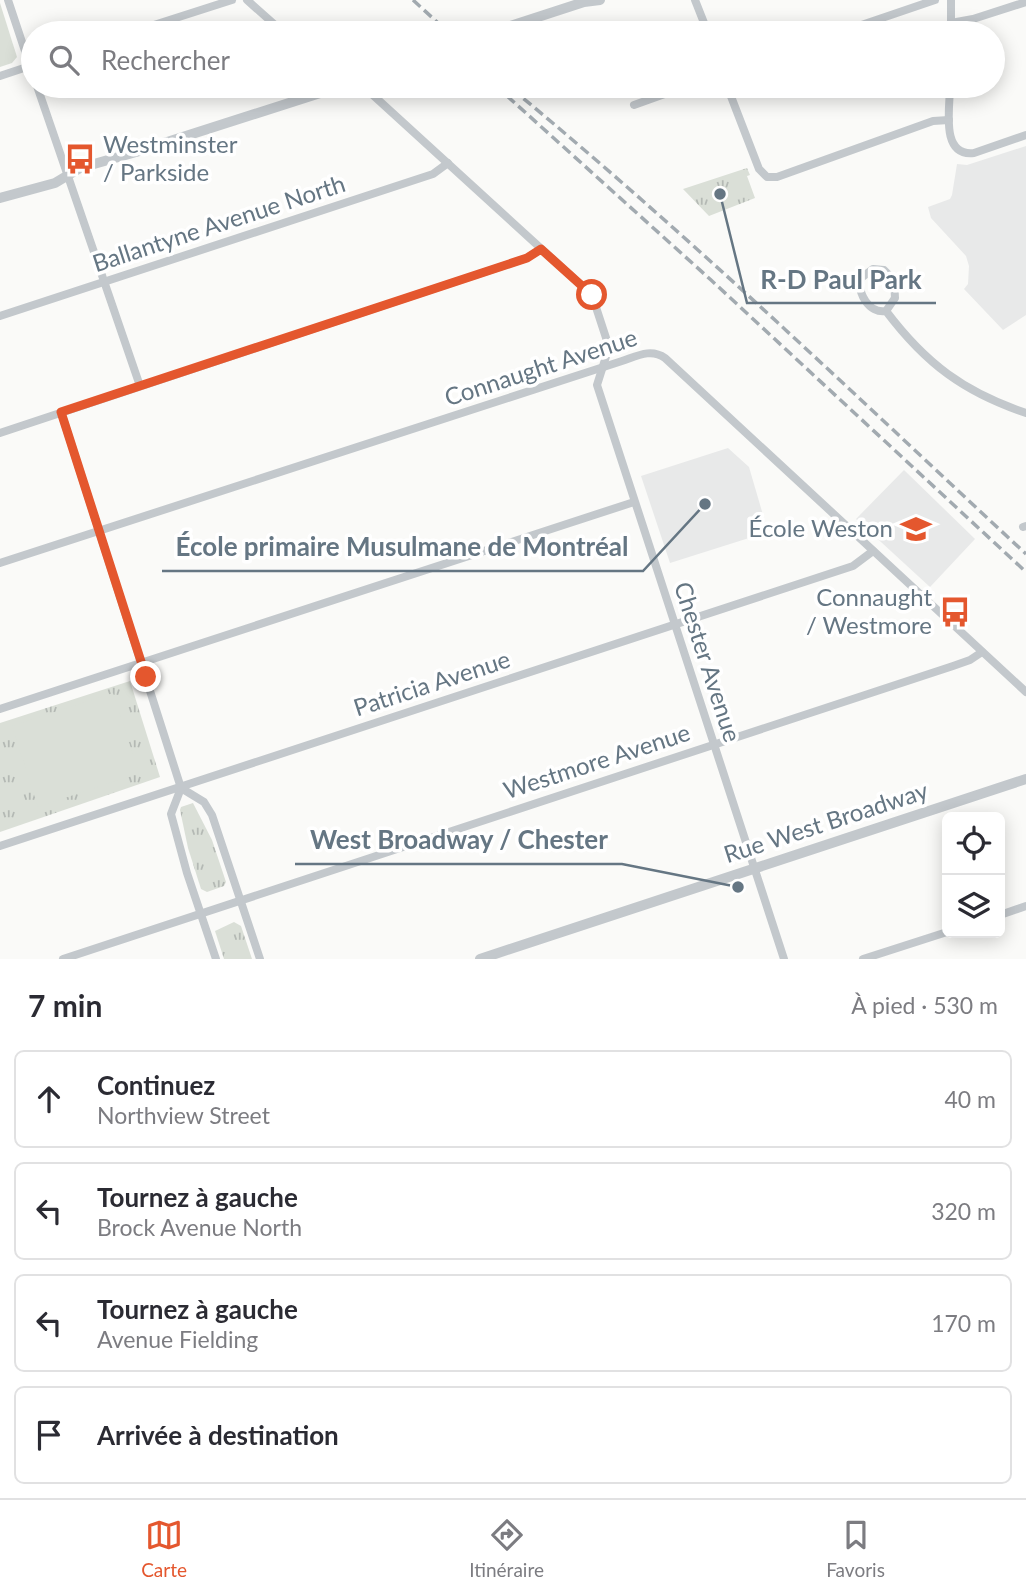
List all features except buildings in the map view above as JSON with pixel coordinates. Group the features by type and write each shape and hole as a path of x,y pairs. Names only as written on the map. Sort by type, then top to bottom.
{"street":[{"path":"8,0 21,37"},
{"path":"167,21 232,0"},
{"path":"247,0 271,21"},
{"path":"525,21 583,2 601,0"},
{"path":"548,21 585,9 601,0"},
{"path":"695,0 703,21"},
{"path":"873,21 935,0"},
{"path":"951,0 951,21"},
{"path":"966,21 1026,2"},
{"path":"0,76 21,71"},
{"path":"41,98 140,386"},
{"path":"0,198 49,185 80,167 136,152 301,98"},
{"path":"0,433 527,258 541,249 376,98"},
{"path":"634,105 654,98"},
{"path":"732,98 758,167 767,177 777,177 926,123 949,120"},
{"path":"950,98 951,141 959,151 974,153 1026,135"},
{"name":"Ballantyne Avenue North","path":"0,316 433,174 448,163"},
{"name":"Chester Avenue","path":"541,249 594,297 610,347 597,385 784,959"},
{"path":"873,269 884,270 894,280 895,298 886,311 873,309 859,289 861,278 873,269"},
{"path":"886,311 919,350 954,380 989,400 1026,413"},
{"name":"Connaught Avenue","path":"0,563 648,353 662,356 1026,692"},
{"path":"61,412 181,788 171,814 216,959"},
{"path":"0,709 634,502"},
{"name":"Patricia Avenue","path":"0,846 853,566 873,551"},
{"name":"Westmore Avenue","path":"63,959 963,663 982,652"},
{"name":"Rue West Broadway","path":"480,959 1026,779"},
{"path":"181,788 208,808 260,959"},
{"path":"1005,913 1026,906"},
{"path":"863,959 942,934"}],"shaded area":[{"path":"1026,146 1026,315 1003,330 964,289 968,284 969,266 966,256 931,218 928,207 950,199 957,164 967,165"},
{"path":"728,448 749,467 768,532 670,563 641,476"},
{"name":"École Weston","path":"904,470 975,539 930,587 856,519"}],"green space":[{"path":"0,3 17,57 12,63 0,67"},
{"path":"747,168 755,198 709,216 683,189"},
{"path":"130,681 160,777 0,832 0,723"},
{"path":"113,693 139,773 38,807 12,726"},
{"path":"193,803 212,840 226,882 224,886 207,892 201,889 180,810 181,807"},
{"path":"234,922 241,926 252,959 224,959 215,931"}],"railway":[{"path":"413,0 436,21"},
{"path":"509,98 711,280 1026,572"},
{"path":"523,98 708,259 1026,554"}],"place":[{"name":"Westminster / Parkside","path":"80,159"},
{"name":"R-D Paul Park","path":"720,194"},
{"name":"École primaire Musulmane de Montréal","path":"705,504"},
{"name":"École Weston","path":"916,529"},
{"name":"Connaught / Westmore","path":"955,612"},
{"name":"West Broadway / Chester","path":"738,887"}],"route":[{"path":"146,677 61,412 527,258 541,249 592,295"}]}
